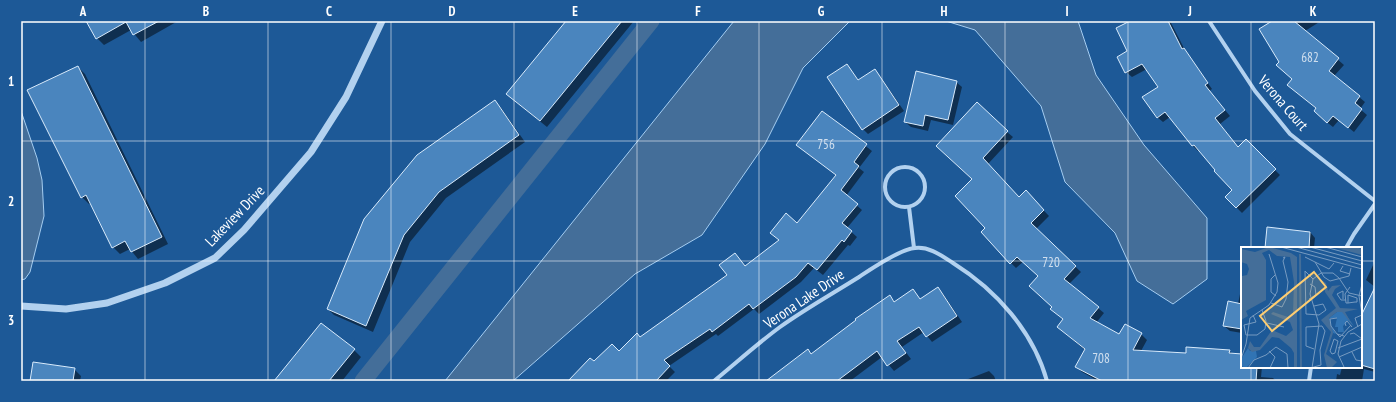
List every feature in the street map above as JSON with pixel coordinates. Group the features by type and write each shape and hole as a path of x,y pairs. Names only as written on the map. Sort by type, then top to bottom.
{"street":[{"name":"Lakeview Drive","path":"21,306 66,309 107,303 165,283 214,258 244,230 311,152 346,97 382,21"},
{"name":"Verona Court","path":"1208,21 1255,91 1290,134 1375,202"},
{"path":"901,167 915,169 921,174 926,187 921,200 909,207 903,207 891,202 885,191 885,184 890,173 901,167"},
{"path":"1347,247 1375,202"},
{"path":"909,207 914,248 925,249 942,255 988,288 1022,328 1043,368 1047,381"},
{"name":"Verona Lake Drive","path":"714,381 780,327 870,270 901,252 914,248"},
{"path":"1308,381 1311,368"}],"water":[{"path":"734,21 850,21 803,68 765,144 702,235 635,274 513,381 445,381"},
{"path":"946,21 1078,21 1096,75 1144,145 1207,218 1207,279 1173,304 1137,281 1115,233 1065,182 1041,106 975,30"},
{"path":"21,111 37,158 42,180 44,216 30,272 25,279 21,280"}],"building":[{"path":"86,21 159,21 133,35 126,22 96,39"},
{"path":"566,21 622,21 540,121 506,94"},
{"path":"1130,21 1168,21 1182,49 1184,48 1208,83 1205,85 1225,110 1215,118 1238,147 1246,139 1276,169 1236,208 1225,197 1232,190 1214,171 1215,170 1194,145 1192,146 1165,112 1157,118 1142,97 1158,87 1142,64 1125,73 1117,57 1127,51 1116,28"},
{"path":"1272,21 1294,21 1339,58 1329,71 1360,96 1355,103 1362,109 1348,128 1333,116 1327,123 1314,111 1316,108 1287,85 1292,79 1276,65 1279,62 1259,29"},
{"path":"847,64 858,80 875,69 899,105 862,130 827,77"},
{"path":"78,66 162,237 131,252 125,241 112,248 86,195 81,198 27,90"},
{"path":"916,71 957,81 948,120 925,115 923,126 904,122"},
{"path":"495,100 519,135 439,192 404,235 366,326 327,309 364,219 417,155"},
{"path":"977,102 1008,131 983,158 1019,197 1026,190 1044,210 1031,223 1076,266 1064,279 1099,307 1090,318 1119,334 1125,324 1142,333 1133,350 1186,353 1186,347 1230,350 1229,353 1241,354 1241,368 1257,368 1256,381 1102,381 1075,367 1085,349 1057,327 1063,319 1050,309 1052,307 1029,286 1038,276 1017,257 1010,264 981,232 985,228 955,196 972,179 936,146"},
{"path":"822,111 867,144 854,162 859,166 841,190 858,204 842,223 852,231 844,242 842,240 817,270 808,263 796,277 753,309 749,304 712,332 710,329 664,360 670,366 656,381 568,381 590,358 594,361 612,344 619,351 637,333 640,337 727,275 719,265 735,253 745,266 779,240 770,233 786,213 797,223 836,175 796,145"},
{"path":"1267,227 1310,232 1309,247 1265,247"},
{"path":"938,287 957,316 926,337 919,327 897,341 906,353 887,366 877,351 837,381 766,381 808,349 811,354 856,320 855,319 890,295 894,302 913,289 920,299"},
{"path":"1375,287 1375,369 1362,365 1362,314"},
{"path":"1228,301 1241,304 1241,329 1223,326"},
{"path":"321,323 355,349 329,381 274,381"},
{"path":"33,362 75,368 73,381 30,381"}],"waterway":[{"path":"363,381 651,21"}]}
